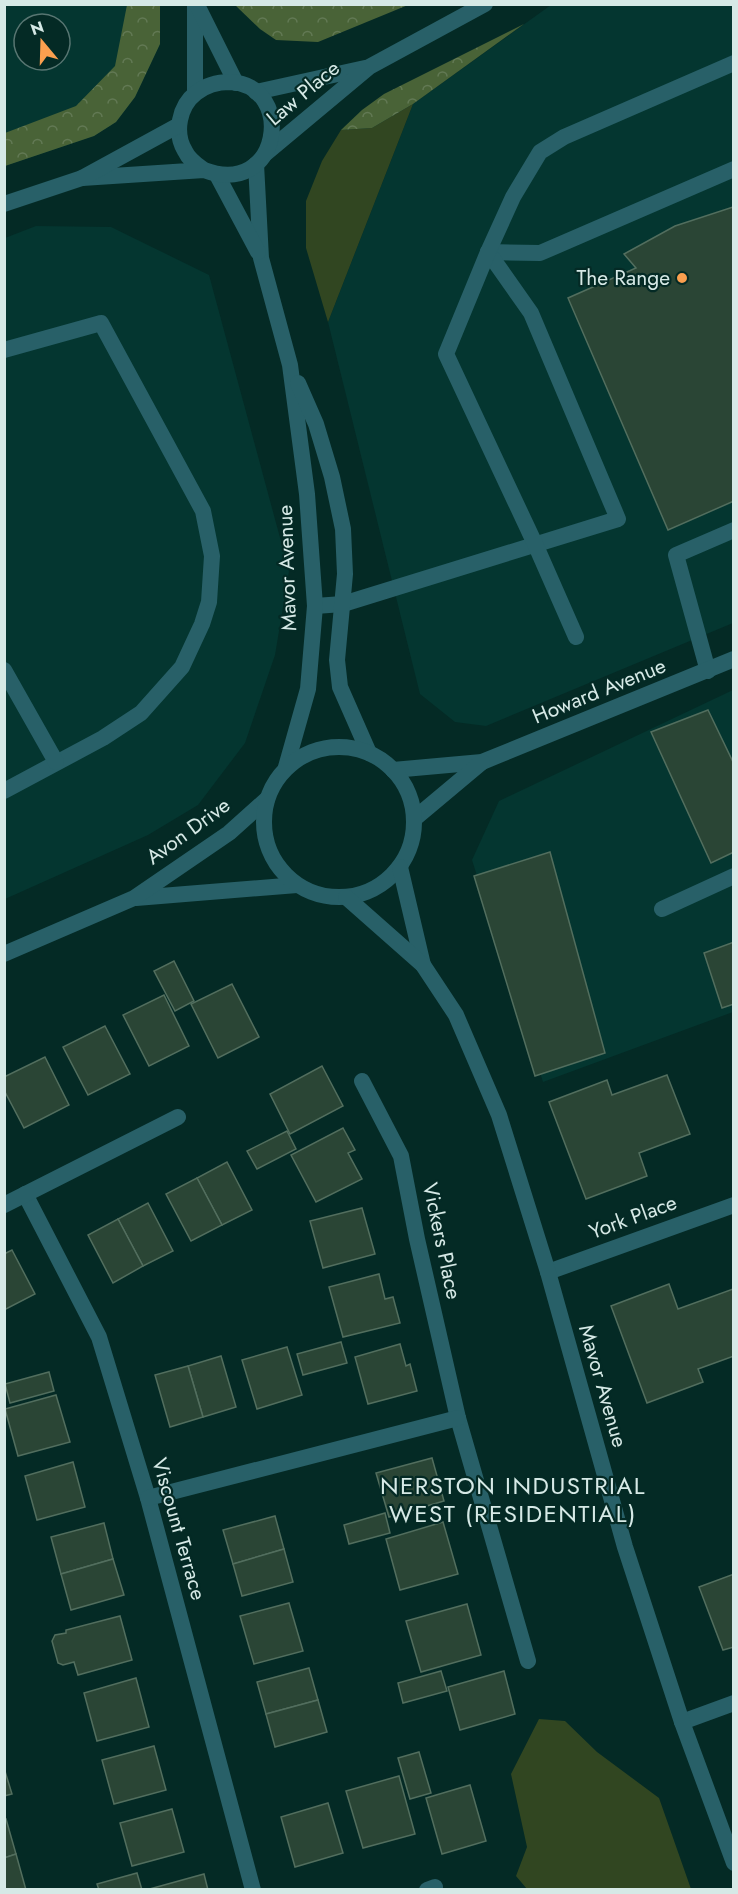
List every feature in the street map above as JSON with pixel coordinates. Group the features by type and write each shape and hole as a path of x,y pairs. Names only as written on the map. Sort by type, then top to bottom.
{"street":[{"path":"196,4 236,83"},
{"path":"195,93 196,4"},
{"name":"Law Place","path":"261,159 369,67 485,4"},
{"path":"576,637 446,354 513,197 540,152 564,137 734,63"},
{"name":"Law Place","path":"256,92 369,67"},
{"path":"82,178 210,172 231,175 244,172 261,159 271,140 273,127 270,114 256,92 236,83 222,82 195,93 187,102 182,113 179,125 184,151 193,162 210,172"},
{"path":"4,204 82,178 179,125"},
{"name":"Mavor Avenue","path":"261,159 261,258 290,365 307,494 315,606 308,689 286,767"},
{"path":"488,252 540,253 734,169"},
{"name":"Mavor Avenue","path":"210,172 261,258"},
{"path":"315,606 343,604 618,519 531,313 488,252"},
{"path":"4,350 101,323 203,511 212,556 209,602 202,624 182,667 141,713 103,738 4,790"},
{"name":"Mavor Avenue","path":"290,365 316,424 332,477 343,529 345,574 337,660 340,687 369,753"},
{"path":"708,671 675,555 734,530"},
{"name":"Howard Avenue","path":"393,770 482,762 734,660"},
{"path":"4,670 56,762"},
{"path":"348,747 369,753 382,760 393,770 404,785 411,801 414,819 411,844 400,867 385,882 367,892 346,897 320,895 297,885 279,868 267,846 263,823 267,799 275,782 286,767 304,754 326,748 348,747"},
{"name":"Howard Avenue","path":"414,819 482,762"},
{"name":"Avon Drive","path":"4,954 134,898 229,833 267,799"},
{"name":"Mavor Avenue","path":"400,867 423,965"},
{"path":"662,909 734,876"},
{"name":"Avon Drive","path":"134,898 297,885"},
{"name":"Mavor Avenue","path":"346,897 423,965 456,1015 499,1115 548,1272 625,1547 682,1722 734,1863"},
{"name":"Vickers Place","path":"362,1081 401,1156 458,1418 528,1661"},
{"path":"4,1205 178,1117"},
{"name":"Viscount Terrace","path":"25,1194 99,1337 148,1498 253,1890"},
{"name":"York Place","path":"548,1272 734,1205"},
{"path":"148,1498 458,1418"},
{"path":"682,1722 734,1703"}],"shaded area":[{"path":"4,5 160,5 160,44 135,97 116,122 94,136 5,166"},
{"path":"551,5 733,5 733,623 486,726 455,722 420,694 328,322 413,104"},
{"path":"413,104 328,322 306,248 306,201 322,161 341,130 372,128"},
{"path":"36,226 111,227 209,275 289,571 275,655 245,743 198,805 148,835 5,899 5,238"},
{"path":"733,690 733,1012 543,1082 472,860 499,801"},
{"path":"539,1719 565,1721 597,1752 659,1798 691,1889 527,1889 516,1876 527,1847 511,1774"}],"green space":[{"path":"127,5 160,5 160,44 135,97 116,122 94,136 5,166 5,133 76,106 115,66"},
{"path":"235,5 408,5 318,42 276,40 260,29"},
{"path":"524,24 413,104 372,128 341,130 362,110 384,94"}],"building":[{"path":"733,207 734,501 668,530 568,298 636,268 624,254 675,226"},
{"path":"708,710 734,764 734,852 711,863 651,732"},
{"path":"550,852 605,1053 535,1076 474,876"},
{"path":"734,942 734,1004 722,1008 704,953"},
{"path":"174,961 194,1001 175,1011 154,971"},
{"path":"232,984 259,1037 218,1058 191,1004"},
{"path":"164,995 189,1046 149,1066 123,1015"},
{"path":"105,1026 130,1074 88,1095 63,1047"},
{"path":"45,1057 69,1105 24,1128 4,1090 4,1077"},
{"path":"322,1066 343,1106 290,1134 270,1094"},
{"path":"667,1075 690,1134 639,1153 647,1176 586,1199 549,1102 607,1080 612,1095"},
{"path":"343,1128 355,1150 348,1153 362,1179 316,1202 291,1155"},
{"path":"287,1131 296,1149 257,1169 247,1151"},
{"path":"227,1162 252,1210 222,1225 197,1178"},
{"path":"197,1178 222,1225 191,1241 166,1194"},
{"path":"148,1203 173,1251 143,1266 118,1219"},
{"path":"362,1208 375,1254 323,1268 310,1221"},
{"path":"118,1219 143,1266 113,1283 88,1235"},
{"path":"12,1250 35,1294 4,1310 4,1254"},
{"path":"379,1274 385,1299 393,1297 400,1323 343,1337 329,1287"},
{"path":"669,1284 678,1309 733,1289 734,1356 698,1369 703,1382 647,1403 611,1306"},
{"path":"341,1342 347,1363 303,1375 297,1354"},
{"path":"400,1344 406,1366 410,1364 417,1391 368,1404 355,1357"},
{"path":"287,1347 302,1395 257,1409 242,1360"},
{"path":"221,1356 236,1407 203,1417 188,1366"},
{"path":"188,1366 203,1417 170,1427 155,1375"},
{"path":"49,1372 54,1391 10,1403 5,1384"},
{"path":"56,1395 70,1442 18,1456 5,1409"},
{"path":"432,1458 444,1501 389,1517 376,1473"},
{"path":"73,1462 85,1507 37,1520 25,1476"},
{"path":"385,1513 390,1533 349,1544 344,1525"},
{"path":"275,1516 284,1549 233,1564 223,1530"},
{"path":"443,1522 458,1574 400,1590 386,1539"},
{"path":"104,1523 113,1559 61,1574 51,1537"},
{"path":"284,1549 293,1582 242,1596 233,1564"},
{"path":"113,1559 124,1595 71,1610 61,1574"},
{"path":"734,1574 734,1647 723,1650 699,1587"},
{"path":"289,1603 303,1651 254,1664 240,1616"},
{"path":"467,1604 481,1655 421,1672 406,1621"},
{"path":"120,1616 132,1660 78,1675 74,1662 63,1665 58,1663 52,1641 55,1635"},
{"path":"309,1668 318,1700 266,1714 257,1682"},
{"path":"441,1671 447,1691 403,1703 398,1683"},
{"path":"504,1671 515,1714 460,1730 448,1687"},
{"path":"136,1678 149,1727 97,1741 84,1693"},
{"path":"318,1700 327,1732 275,1747 266,1714"},
{"path":"154,1746 166,1790 114,1804 102,1760"},
{"path":"419,1752 431,1793 410,1799 398,1758"},
{"path":"4,1768 12,1794 4,1796"},
{"path":"399,1776 415,1834 363,1848 346,1791"},
{"path":"470,1785 486,1841 442,1854 426,1798"},
{"path":"328,1803 343,1853 295,1867 281,1817"},
{"path":"172,1809 184,1852 132,1866 120,1823"},
{"path":"6,1819 16,1854 4,1858 4,1820"},
{"path":"16,1854 26,1890 4,1890 4,1858"},
{"path":"137,1873 142,1890 99,1890 97,1884"},
{"path":"204,1874 208,1890 146,1890"}],"place":[{"name":"The Range","path":"682,278"}],"district":[{"name":"NERSTON INDUSTRIAL WEST (RESIDENTIAL)","path":"513,1500"}]}
